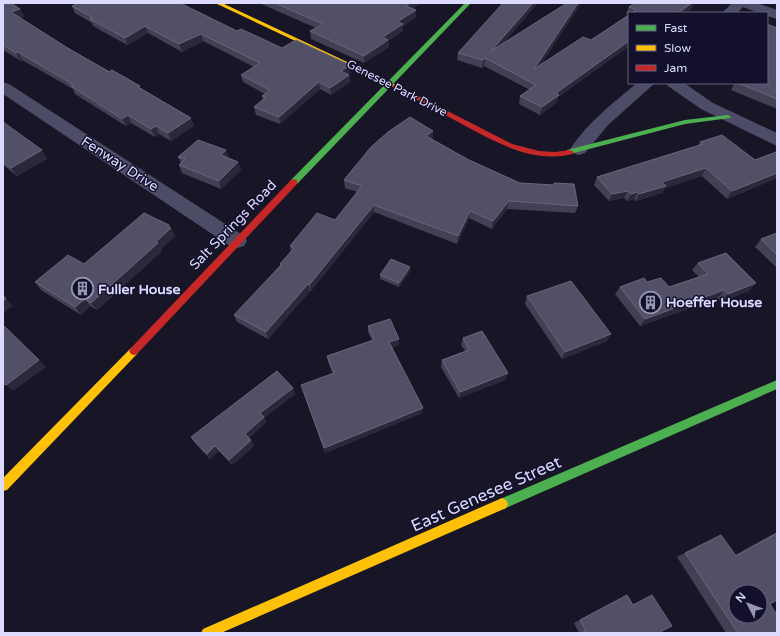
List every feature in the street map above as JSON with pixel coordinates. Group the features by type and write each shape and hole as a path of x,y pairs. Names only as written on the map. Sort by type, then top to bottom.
{"street":[{"name":"Genesee Park Drive","path":"218,3 319,48 520,150 543,154 566,153 685,122 728,117"},
{"name":"Salt Springs Road","path":"3,485 110,377 236,241 391,84 468,3"},
{"path":"730,12 740,3"},
{"path":"745,3 777,15"},
{"path":"579,149 587,137 602,121 646,84"},
{"path":"675,84 706,106 777,140"},
{"name":"Fenway Drive","path":"3,87 236,241"},
{"name":"East Genesee Street","path":"207,633 777,384"}],"building":[{"path":"3,3 11,3 20,9 11,12 66,47 109,72 112,70 191,118 168,133 156,126 151,129 128,115 122,119 71,86 74,85 18,52 16,53 3,45"},
{"path":"79,3 180,3 237,31 241,29 282,48 296,40 350,65 341,71 349,75 330,88 319,82 279,117 254,107 266,97 262,96 270,90 241,75 260,63 201,34 179,44 145,26 125,38 90,19 93,18 72,6"},
{"path":"275,3 410,3 406,6 416,10 397,22 403,24 383,37 388,40 364,56 310,31 323,24"},
{"path":"503,3 533,3 491,51 567,3 578,3 534,69 583,37 591,40 628,16 628,42 556,93 559,95 542,107 520,96 536,85 485,58 483,60 458,53"},
{"path":"635,3 692,3 679,12 633,12 636,10 629,7"},
{"path":"768,24 777,28 777,99 740,84 768,84"},
{"path":"410,117 433,131 426,136 469,160 520,183 554,185 554,183 574,184 578,206 509,201 493,221 470,211 458,236 374,205 310,284 308,284 266,332 234,315 281,265 280,264 294,248 290,246 317,213 335,220 362,186 344,180 371,147 388,132"},
{"path":"3,122 42,150 11,168 3,162"},
{"path":"722,135 755,160 777,152 777,173 732,191 706,168 662,182 666,186 639,194 638,192 631,194 628,191 612,194 597,177 703,144 700,142"},
{"path":"198,140 226,150 221,155 238,162 219,181 179,165 185,159 178,157"},
{"path":"144,213 169,225 167,226 171,228 156,242 158,243 91,303 85,299 75,307 35,282 68,255 84,264"},
{"path":"777,233 777,255 761,239"},
{"path":"726,253 756,283 728,294 724,290 645,319 620,287 644,278 647,282 661,278 669,287 708,274 698,263"},
{"path":"391,259 410,267 399,283 380,275"},
{"path":"571,281 611,334 565,352 527,296"},
{"path":"390,319 399,339 389,342 423,408 324,448 301,385 334,373 327,356 374,340 368,326"},
{"path":"3,325 39,360 6,385 3,383"},
{"path":"482,331 508,373 460,392 442,360 469,350 463,338"},
{"path":"277,371 293,388 260,413 264,417 245,434 251,440 229,460 215,446 207,454 191,437"},
{"path":"777,533 777,600 770,604 777,615 777,633 738,633 732,624 768,624 768,584 728,584 728,618 685,553 721,535 736,556"},
{"path":"627,595 633,605 652,595 672,626 658,633 581,633 586,631 580,620"}],"traffic: fast":[{"path":"294,182 468,3"},
{"path":"570,152 685,122 728,117"},
{"path":"502,504 777,384"}],"traffic: slow":[{"path":"218,3 395,86"},
{"path":"3,486 134,351"},
{"path":"207,633 502,504"}],"traffic: jam":[{"path":"395,86 509,146 523,151 539,154 570,152"},
{"path":"134,351 294,182"}],"place":[{"name":"Fuller House","path":"82,289"},
{"name":"Hoeffer House","path":"651,302"}]}
